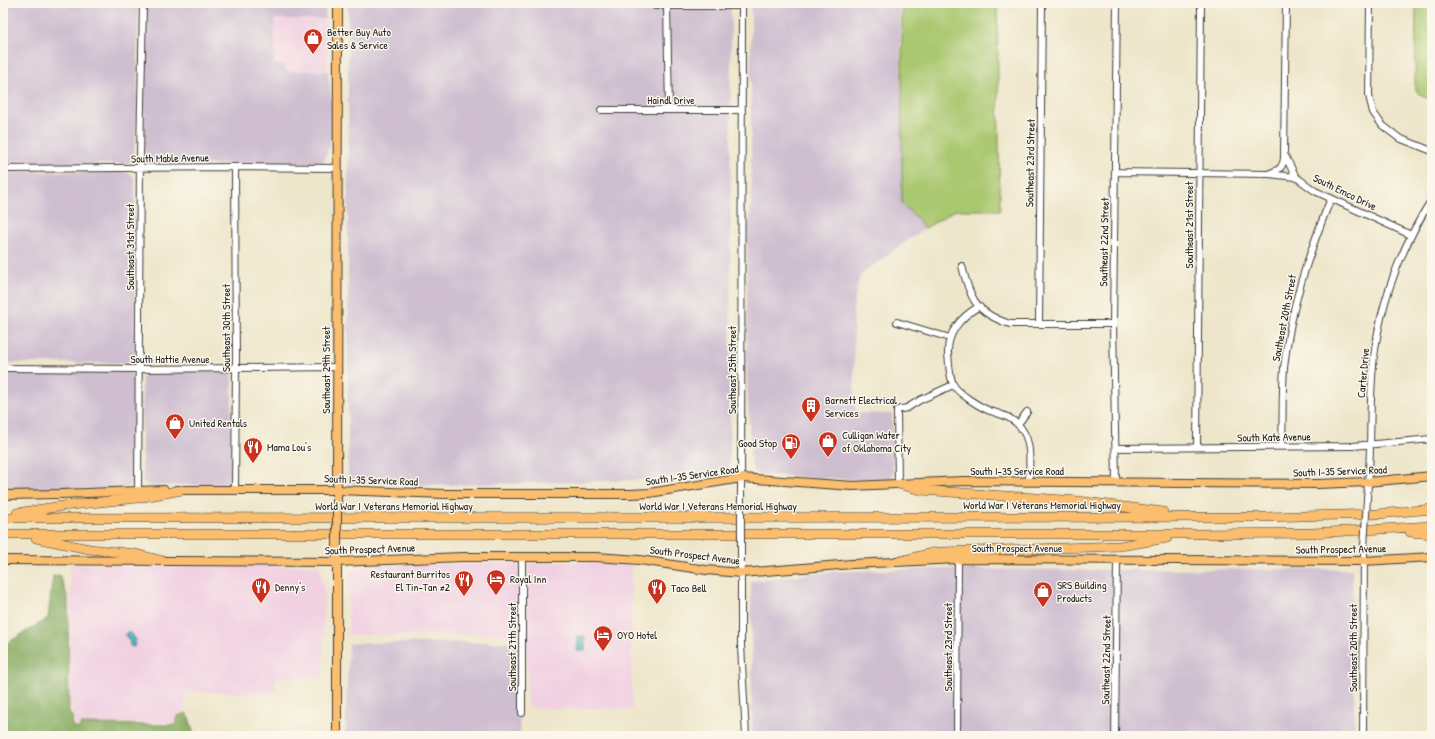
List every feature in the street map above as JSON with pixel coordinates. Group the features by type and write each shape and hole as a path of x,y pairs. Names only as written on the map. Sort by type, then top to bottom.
{"highway":[{"path":"898,484 921,490 1078,501 1198,517"},
{"path":"3,517 62,506 138,498 182,490"},
{"name":"World War I Veterans Memorial Highway","path":"3,517 1198,517 1323,516 1378,514 1432,509"},
{"path":"3,534 1195,534 1313,533 1432,526"},
{"path":"1379,530 1432,534"},
{"path":"17,534 89,549 136,554 163,561"},
{"path":"900,561 931,553 1120,546 1195,534"}],"main road":[{"name":"Southeast 29th Street","path":"337,736 338,3"},
{"name":"South I-35 Service Road","path":"3,494 61,494 182,490 338,490 445,494 631,494 649,493 742,478 852,486 964,482 1273,484 1368,482 1432,476"},
{"name":"South Prospect Avenue","path":"3,560 338,562 462,557 622,558 706,570 741,573 900,561 958,559 1363,561 1432,557"}],"street":[{"name":"Southeast 31st Street","path":"138,491 142,3"},
{"path":"653,3 655,6 742,5"},
{"name":"Southeast 23rd Street","path":"1039,324 1042,3"},
{"name":"Southeast 22nd Street","path":"1116,482 1113,324 1117,3"},
{"name":"Southeast 21st Street","path":"1197,447 1201,3"},
{"path":"1269,174 1278,170 1282,166 1284,154 1286,3"},
{"path":"1370,3 1369,96 1373,112 1382,125 1399,138 1432,151"},
{"name":"Southeast 25th Street","path":"742,5 741,645 746,736"},
{"path":"667,6 669,110"},
{"name":"Haindl Drive","path":"601,110 742,110"},
{"path":"1284,154 1296,177"},
{"name":"South Mable Avenue","path":"3,169 235,167 337,168"},
{"name":"Southeast 30th Street","path":"235,167 235,490"},
{"path":"1115,172 1199,172 1269,174 1296,177"},
{"name":"South Emco Drive","path":"1296,177 1315,191 1411,234"},
{"name":"Southeast 20th Street","path":"1282,447 1284,367 1292,320 1298,290 1331,198"},
{"name":"Carter Drive","path":"1363,561 1370,444 1371,392 1378,332 1394,275 1411,234 1432,199"},
{"path":"962,266 970,294 978,307 996,319 1010,324 1113,324"},
{"path":"978,307 967,314 950,338 948,346 953,385 976,404 1010,418 1018,424 1027,438 1029,450 1029,482"},
{"path":"897,322 950,338"},
{"name":"South Hattie Avenue","path":"3,368 138,369 338,367"},
{"path":"898,484 897,410 907,408 920,400 953,385"},
{"path":"1018,424 1027,412"},
{"name":"South Kate Avenue","path":"1116,448 1282,447 1370,444 1432,439"},
{"name":"Southeast 27th Street","path":"522,558 522,713"},
{"name":"Southeast 23rd Street","path":"957,736 958,559"},
{"name":"Southeast 22nd Street","path":"1115,736 1117,560"},
{"name":"Southeast 20th Street","path":"1363,561 1363,736"}],"shaded area":[{"path":"3,3 138,3 137,116 132,161 125,164 3,164"},
{"path":"145,3 326,3 325,19 275,19 274,64 285,65 285,71 328,71 332,104 332,139 323,163 156,165 147,162 144,158"},
{"path":"348,3 731,3 730,469 644,480 446,485 348,483"},
{"path":"751,3 900,3 902,204 919,220 924,229 860,275 853,307 855,409 859,413 892,414 893,477 881,481 768,475 755,473 751,464 747,379 747,237 751,205"},
{"path":"275,19 325,19 328,26 328,71 285,71 274,65"},
{"path":"3,171 124,172 133,176 135,181 135,355 131,361 124,363 3,363"},
{"path":"3,371 125,371 132,374 134,381 134,474 131,485 128,487 108,489 3,490"},
{"path":"148,371 227,371 232,374 231,476 229,482 224,485 150,486 144,483 142,478 142,379"},
{"path":"519,563 519,634 348,635 349,572 361,566"},
{"path":"528,563 631,563 632,709 528,708"},
{"path":"70,564 318,566 321,569 324,590 323,677 276,678 275,693 186,692 185,711 175,715 175,723 79,723 79,726 74,726 74,715 71,712"},
{"path":"919,569 1352,569 1355,736 752,736 751,581 826,572"},
{"path":"519,642 518,691 520,736 345,736 349,644"}],"green space":[{"path":"902,3 997,3 1000,210 955,210 924,229 919,220 902,204"},
{"path":"1416,3 1432,3 1432,101 1418,93 1415,87"},
{"path":"60,575 68,599 69,713 72,716 73,728 81,728 81,724 176,725 177,716 186,713 189,717 194,736 3,736 3,646 48,618 53,576"}],"water":[{"path":"129,632 136,639 134,647 130,646 129,639 126,637 126,633"},
{"path":"578,636 585,636 585,651 577,651"}],"place":[{"name":"Better Buy Auto Sales & Service","path":"313,55"},
{"name":"Barnett Electrical Services","path":"811,423"},
{"name":"United Rentals","path":"175,440"},
{"name":"Culligan Water of Oklahoma City","path":"828,458"},
{"name":"Good Stop","path":"791,460"},
{"name":"Mama Lou's","path":"253,464"},
{"name":"Royal Inn","path":"496,596"},
{"name":"Restaurant Burritos El Tin-Tan #2","path":"464,597"},
{"name":"Denny's","path":"261,604"},
{"name":"Taco Bell","path":"657,605"},
{"name":"SRS Building Products","path":"1043,608"},
{"name":"OYO Hotel","path":"603,652"}]}
